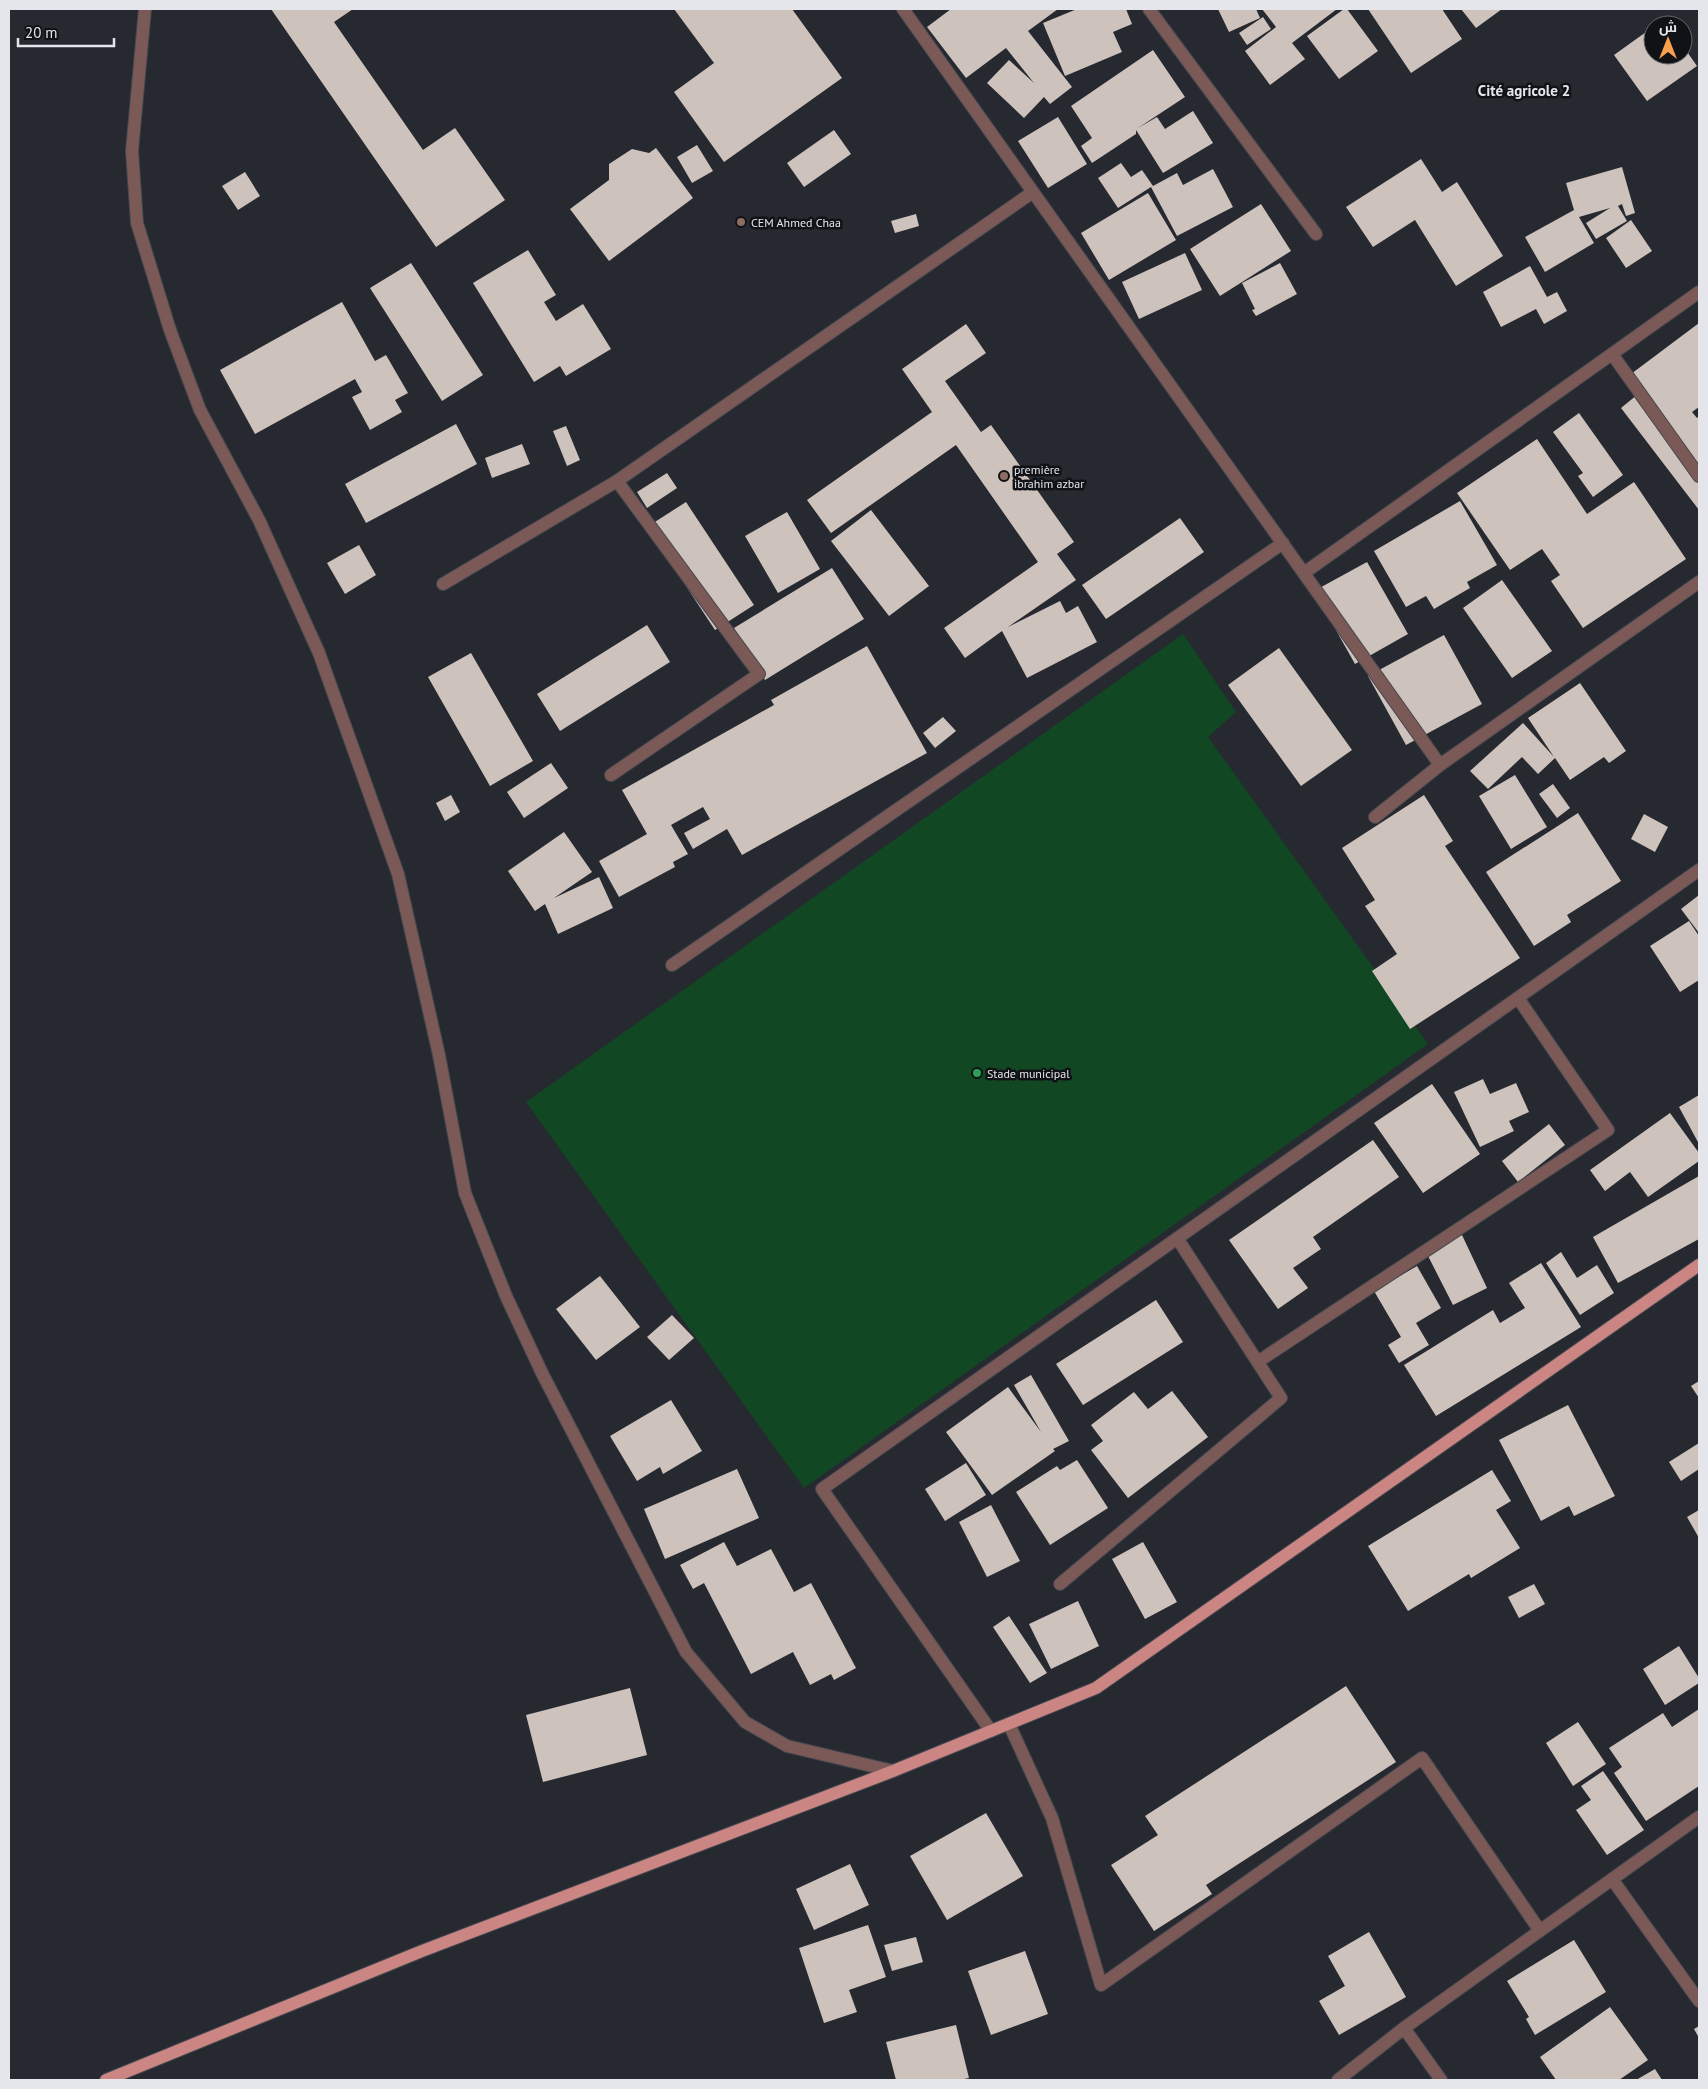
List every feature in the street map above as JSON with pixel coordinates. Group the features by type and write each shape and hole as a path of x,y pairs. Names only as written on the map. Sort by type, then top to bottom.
{"main road":[{"path":"106,2080 422,1950 893,1771 1096,1688 1699,1265"}],"street":[{"path":"145,9 132,151 137,223 170,330 200,410 259,520 319,653 398,874 440,1055 465,1193 506,1296 542,1373 686,1652 745,1722 787,1746 893,1771"},
{"path":"903,9 1440,765"},
{"path":"1148,9 1316,234"},
{"path":"443,584 617,481 1033,192"},
{"path":"1304,573 1699,292"},
{"path":"1612,354 1699,476"},
{"path":"611,775 759,674 617,481"},
{"path":"672,965 1283,543"},
{"path":"1375,817 1440,765 1699,582"},
{"path":"991,1731 822,1489 1699,870"},
{"path":"1258,1361 1608,1130 1518,998"},
{"path":"1060,1584 1281,1398 1177,1238"},
{"path":"1009,1724 1052,1818 1101,1986 1422,1758 1540,1931"},
{"path":"1338,2080 1404,2028 1699,1817"},
{"path":"1612,1879 1699,2001"},
{"path":"1404,2028 1441,2080"}],"green space":[{"name":"Stade municipal","path":"1183,634 1236,712 1208,737 1428,1044 804,1488 526,1102"}],"building":[{"path":"271,9 353,9 334,22 423,150 455,128 505,200 436,247"},
{"path":"674,9 792,9 842,78 724,162 674,92 714,63"},
{"path":"951,9 1058,9 1028,31 1072,87 1050,104 1044,97 1024,118 987,83 1009,60 1034,83 1006,48 966,78 927,27"},
{"path":"1077,9 1126,9 1132,24 1113,32 1122,52 1065,76 1043,23"},
{"path":"1218,9 1256,9 1260,18 1229,32"},
{"path":"1262,9 1337,9 1292,43 1305,59 1270,85 1245,51 1276,27"},
{"path":"1344,9 1347,9 1378,51 1339,79 1307,36"},
{"path":"1368,9 1442,9 1462,39 1411,73"},
{"path":"1461,9 1502,9 1476,28"},
{"path":"1263,17 1271,29 1247,45 1239,33"},
{"path":"1643,34 1643,65 1693,65 1693,60 1697,66 1647,101 1614,55"},
{"path":"1153,50 1185,97 1138,128 1157,117 1165,129 1193,111 1213,143 1163,173 1136,130 1136,134 1092,163 1081,146 1092,138 1071,106"},
{"path":"1058,117 1087,164 1048,188 1018,141"},
{"path":"834,130 851,154 804,187 787,163"},
{"path":"697,145 713,171 692,183 677,157"},
{"path":"656,148 693,198 609,261 570,209 609,180 609,164 632,149 649,153"},
{"path":"1421,159 1442,192 1457,182 1503,256 1456,286 1415,220 1373,247 1346,207"},
{"path":"1121,163 1131,177 1142,170 1153,186 1177,173 1183,185 1213,169 1233,207 1177,236 1151,187 1118,208 1098,178"},
{"path":"1622,167 1635,213 1626,216 1622,204 1618,206 1627,221 1596,239 1586,223 1610,208 1579,217 1594,243 1545,272 1525,237 1574,210 1566,183"},
{"path":"245,172 260,196 238,210 222,186"},
{"path":"1148,193 1176,240 1109,280 1081,233"},
{"path":"1261,204 1291,251 1220,296 1190,249"},
{"path":"916,214 919,226 895,233 891,221"},
{"path":"1631,220 1652,251 1626,268 1606,238"},
{"path":"528,250 556,295 544,302 556,321 583,304 611,349 566,376 560,366 534,382 473,283"},
{"path":"1185,253 1202,290 1139,319 1122,282"},
{"path":"411,263 483,375 442,401 370,288"},
{"path":"1280,263 1297,294 1256,316 1252,310 1255,309 1242,283"},
{"path":"1530,266 1547,297 1557,292 1567,311 1544,324 1536,309 1501,327 1483,292"},
{"path":"342,302 375,361 386,355 408,393 395,400 402,412 370,430 352,397 362,392 355,379 255,434 220,370"},
{"path":"1699,323 1699,407 1692,412 1697,418 1699,416 1699,510 1621,408 1643,390 1631,374"},
{"path":"966,324 986,353 945,381 981,432 991,425 1074,542 1057,554 1076,580 1008,627 1060,601 1066,613 1078,606 1097,642 1027,678 1002,631 965,658 944,628 1038,562 956,445 831,533 807,500 932,412 902,369"},
{"path":"1579,413 1623,475 1593,497 1578,476 1583,473 1553,432"},
{"path":"456,424 477,464 366,523 345,484"},
{"path":"566,426 580,460 567,466 553,431"},
{"path":"1537,439 1587,514 1634,482 1686,559 1583,628 1551,581 1560,575 1542,549 1510,570 1457,493"},
{"path":"522,444 530,464 492,478 485,458"},
{"path":"667,473 677,488 647,508 637,492"},
{"path":"1460,501 1497,565 1467,582 1470,588 1434,609 1426,596 1406,607 1374,551"},
{"path":"686,502 754,605 715,630 647,527"},
{"path":"871,510 929,586 889,616 831,541"},
{"path":"787,512 820,569 778,593 745,536"},
{"path":"1180,518 1204,552 1106,619 1082,585"},
{"path":"359,545 376,575 345,594 327,563"},
{"path":"1367,562 1408,634 1355,664 1314,591"},
{"path":"832,568 864,619 765,680 734,628"},
{"path":"1502,580 1552,651 1512,678 1463,608"},
{"path":"647,625 670,662 560,731 537,694"},
{"path":"1444,635 1482,704 1406,745 1368,676"},
{"path":"867,646 927,753 742,855 727,829 693,849 684,833 710,819 703,807 671,825 688,854 673,862 675,867 619,897 599,861 647,834 622,790 774,705 771,700"},
{"path":"1279,648 1352,750 1301,786 1228,685"},
{"path":"471,653 533,761 490,786 428,677"},
{"path":"1580,683 1626,751 1609,763 1604,757 1570,780 1555,758 1538,774 1522,757 1488,789 1470,771 1523,723 1554,757 1528,718"},
{"path":"943,717 956,731 935,748 923,733"},
{"path":"551,763 568,788 524,818 507,792"},
{"path":"1515,775 1547,827 1511,849 1479,796"},
{"path":"1553,784 1570,808 1557,818 1539,794"},
{"path":"451,795 460,812 445,821 436,803"},
{"path":"1424,795 1453,841 1445,846 1520,958 1410,1029 1372,971 1397,954 1365,906 1375,900 1342,848"},
{"path":"1578,813 1621,881 1567,915 1571,922 1534,946 1486,872"},
{"path":"1644,814 1668,827 1655,852 1631,839"},
{"path":"564,832 592,872 554,898 599,877 613,908 558,934 545,904 535,911 508,871"},
{"path":"1699,895 1699,933 1681,909"},
{"path":"1689,921 1699,936 1699,980 1680,992 1650,946"},
{"path":"1483,1079 1490,1094 1516,1083 1529,1112 1509,1121 1514,1131 1480,1147 1454,1092"},
{"path":"1432,1084 1480,1154 1423,1193 1374,1123"},
{"path":"1699,1095 1699,1144 1679,1107"},
{"path":"1670,1113 1699,1153 1699,1161 1648,1197 1630,1172 1605,1191 1590,1170"},
{"path":"1549,1124 1565,1145 1518,1182 1502,1161"},
{"path":"1373,1140 1399,1177 1313,1237 1321,1249 1293,1268 1308,1288 1278,1309 1229,1240"},
{"path":"1699,1176 1699,1239 1618,1283 1593,1237"},
{"path":"1462,1235 1487,1288 1453,1305 1426,1252"},
{"path":"1561,1252 1577,1278 1597,1265 1614,1293 1580,1315 1546,1263"},
{"path":"1541,1263 1581,1327 1436,1416 1404,1365 1493,1310 1500,1323 1525,1308 1509,1283"},
{"path":"1417,1266 1441,1308 1416,1323 1429,1345 1399,1363 1388,1345 1401,1337 1374,1291"},
{"path":"600,1276 640,1327 596,1360 556,1309"},
{"path":"1156,1300 1183,1342 1083,1405 1056,1364"},
{"path":"672,1315 694,1338 669,1360 647,1337"},
{"path":"1031,1375 1069,1441 1053,1449 1055,1451 992,1495 946,1432 1008,1387 1041,1432 1014,1385"},
{"path":"1699,1381 1699,1398 1691,1386"},
{"path":"1172,1391 1208,1437 1128,1498 1091,1450 1103,1441 1091,1425 1134,1392 1148,1409"},
{"path":"671,1400 702,1451 663,1474 660,1467 637,1481 610,1436"},
{"path":"1568,1405 1615,1496 1574,1516 1569,1506 1541,1521 1499,1440"},
{"path":"1699,1443 1699,1469 1681,1481 1669,1462"},
{"path":"1077,1460 1108,1508 1050,1545 1016,1492 1057,1466 1060,1470"},
{"path":"966,1463 986,1495 945,1521 925,1489"},
{"path":"737,1469 759,1518 665,1559 644,1509"},
{"path":"1492,1470 1511,1501 1496,1510 1520,1548 1471,1578 1469,1574 1408,1611 1368,1546"},
{"path":"991,1505 1020,1561 987,1577 959,1522"},
{"path":"1699,1510 1699,1538 1687,1517"},
{"path":"724,1542 737,1566 771,1549 794,1592 811,1583 856,1668 834,1680 831,1674 810,1685 793,1652 751,1674 704,1583 693,1589 680,1565"},
{"path":"1143,1542 1177,1602 1145,1619 1112,1559"},
{"path":"1534,1584 1545,1604 1519,1618 1508,1597"},
{"path":"1078,1601 1099,1646 1051,1669 1029,1624"},
{"path":"1009,1616 1047,1673 1030,1683 993,1627"},
{"path":"1679,1646 1699,1678 1699,1683 1665,1705 1643,1669"},
{"path":"1346,1686 1396,1762 1206,1885 1212,1894 1154,1931 1111,1865 1158,1835 1145,1816"},
{"path":"630,1688 647,1755 543,1782 526,1715"},
{"path":"1699,1709 1699,1786 1646,1821 1614,1773 1622,1767 1609,1748 1663,1713 1672,1727"},
{"path":"1578,1722 1606,1764 1573,1786 1546,1743"},
{"path":"1603,1771 1644,1830 1607,1855 1576,1810 1591,1800 1581,1786"},
{"path":"986,1813 1023,1876 947,1920 910,1856"},
{"path":"850,1864 869,1905 814,1930 796,1889"},
{"path":"868,1925 886,1977 849,1990 857,2012 824,2023 799,1948"},
{"path":"1369,1932 1406,1997 1339,2035 1319,2001 1345,1986 1328,1956"},
{"path":"916,1937 923,1962 892,1971 884,1945"},
{"path":"1574,1940 1606,1992 1535,2035 1526,2019 1529,2017 1507,1981"},
{"path":"1025,1951 1048,2014 991,2035 968,1971"},
{"path":"1610,2007 1648,2060 1619,2080 1556,2080 1540,2057"},
{"path":"956,2025 969,2078 959,2080 896,2080 886,2042"},
{"path":"1699,2026 1699,2038 1694,2029"},
{"path":"1655,2069 1662,2080 1636,2080"}],"place":[{"name":"CEM Ahmed Chaa","path":"741,222"},
{"name":"première ibrahim azbar","path":"1004,476"},
{"name":"Stade municipal","path":"977,1073"}],"district":[{"name":"Cité agricole 2","path":"1524,90"}]}
